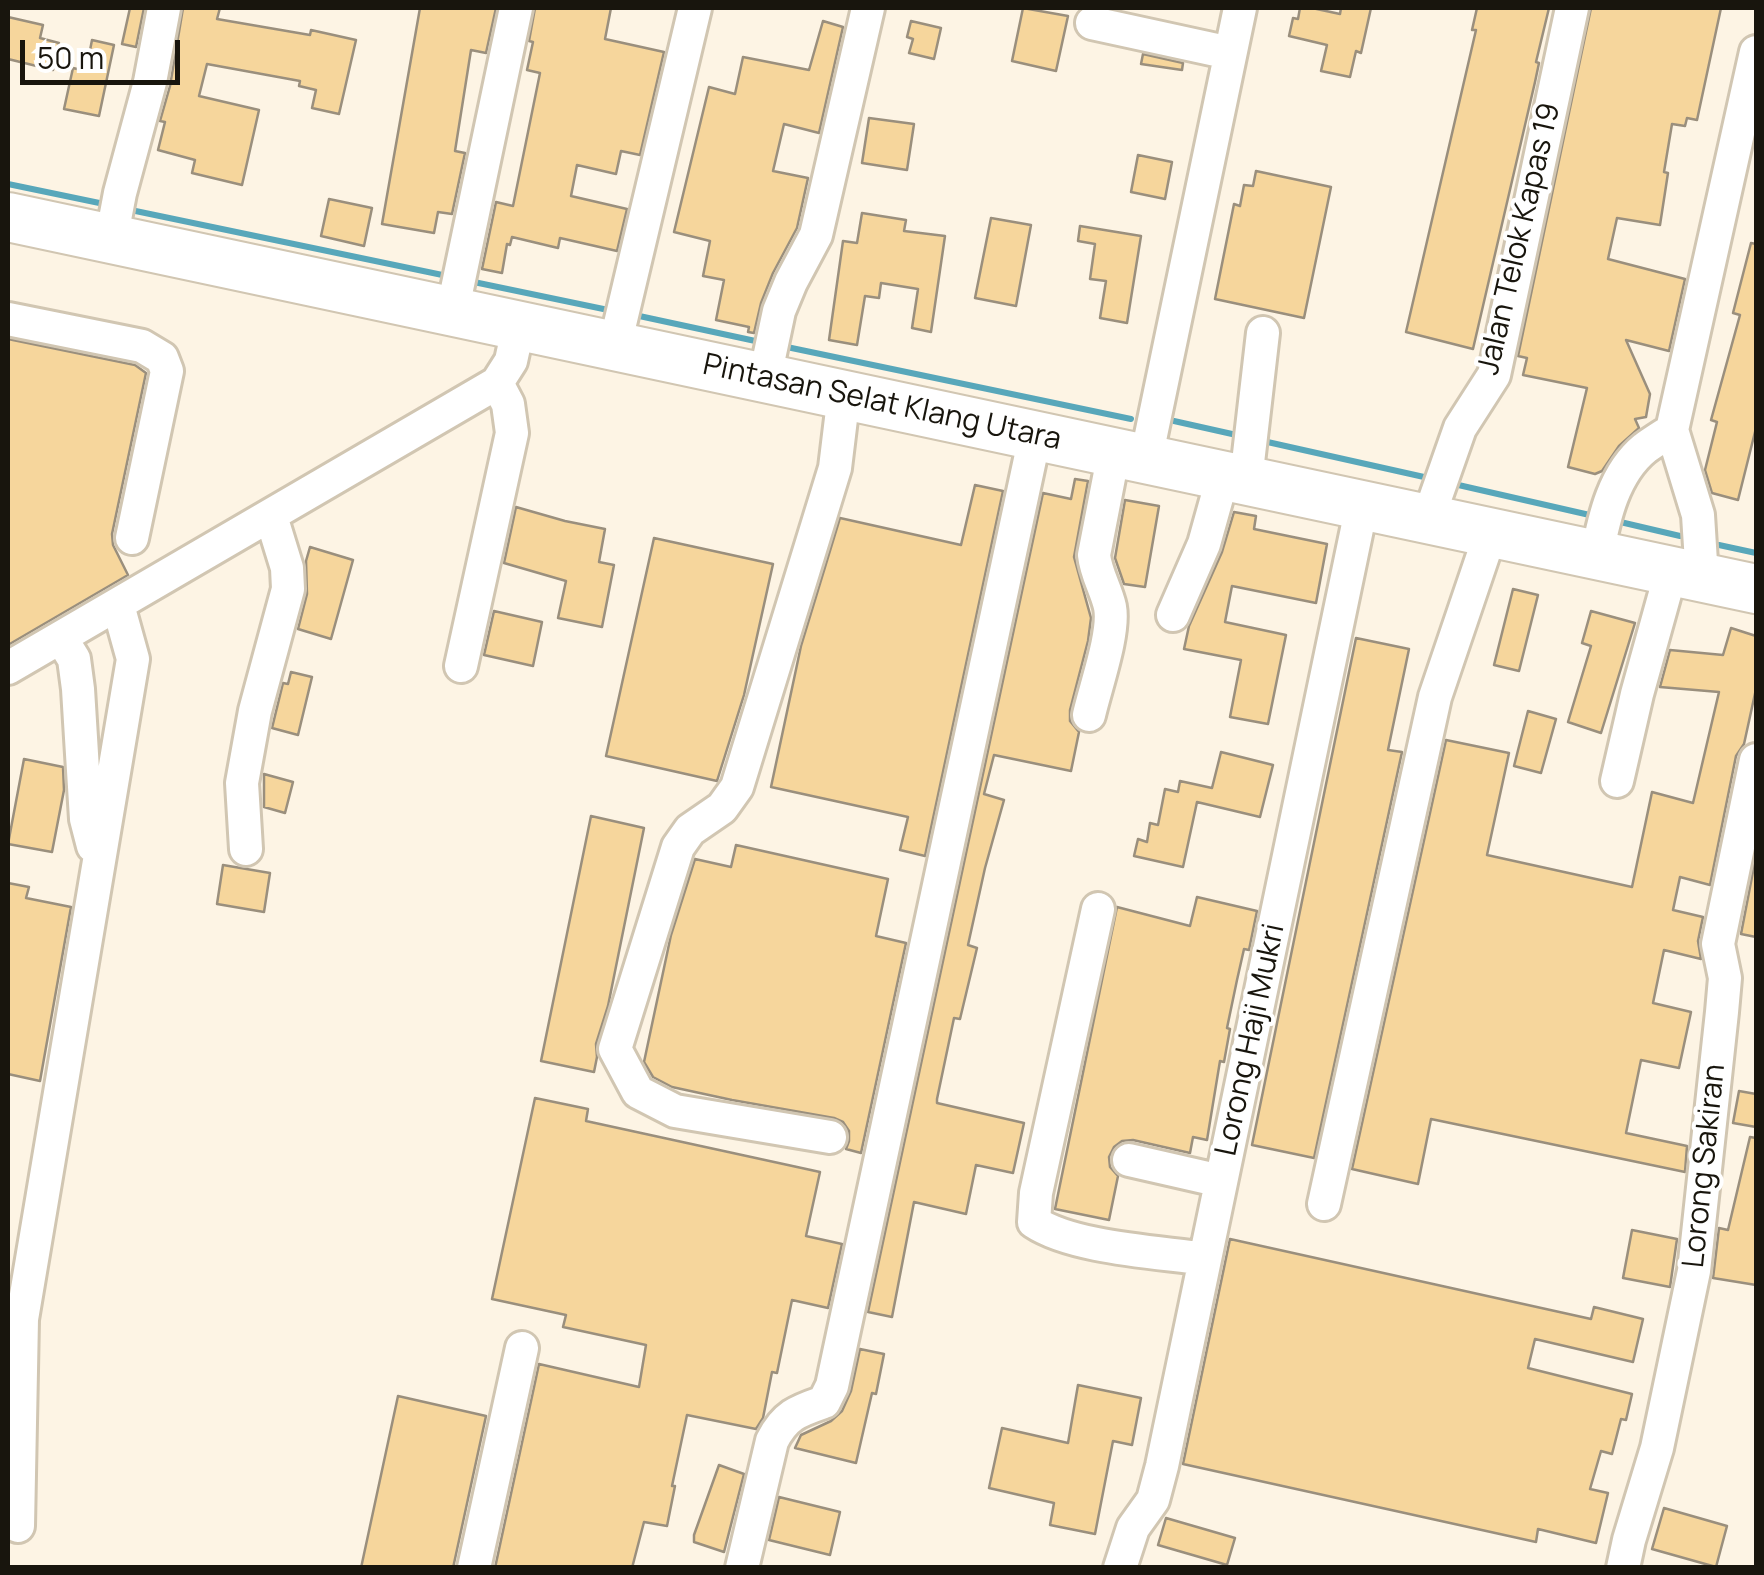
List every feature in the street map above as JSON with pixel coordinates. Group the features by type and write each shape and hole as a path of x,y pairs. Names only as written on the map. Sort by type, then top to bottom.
{"highway":[{"name":"Pintasan Selat Klang Utara","path":"8,217 115,218 519,324 620,324 769,360 844,394 1035,436 1130,456 1243,460 1362,505 1491,532 1602,534 1687,575 1756,589"}],"street":[{"path":"115,218 150,82 164,8"},
{"path":"452,305 516,8"},
{"path":"620,324 695,8"},
{"path":"769,360 779,311 816,235 868,8"},
{"path":"1089,715 1111,610 1094,555 1130,456 1240,8"},
{"name":"Jalan Telok Kapas 19","path":"1428,519 1460,428 1494,375 1572,8"},
{"path":"1092,24 1230,53"},
{"path":"1617,781 1637,694 1687,575 1698,515 1672,430 1756,52"},
{"path":"8,319 142,346 162,358 168,371 132,538"},
{"path":"8,668 63,641 497,384 511,360 519,324"},
{"path":"1174,615 1243,460 1262,334"},
{"path":"461,666 512,433 508,404 497,384"},
{"path":"830,1137 676,1111 638,1092 615,1050 678,847 690,830 722,808 736,787 835,468 844,394"},
{"path":"1602,534 1621,474 1643,450 1672,430"},
{"path":"742,1568 772,1442 780,1425 794,1413 824,1402 832,1386 1035,436"},
{"name":"Lorong Haji Mukri","path":"1120,1568 1133,1528 1153,1500 1162,1466 1362,505"},
{"path":"246,849 242,783 255,710 288,589 271,516"},
{"path":"1324,1204 1435,697 1491,532"},
{"path":"18,1526 22,1319 133,659 118,605"},
{"path":"63,641 74,659 86,819 93,846 78,909"},
{"name":"Lorong Sakiran","path":"1623,1568 1657,1448 1694,1271 1722,1012 1724,978 1718,944 1756,760"},
{"path":"1098,909 1036,1193 1034,1222 1046,1230 1095,1243 1205,1259"},
{"path":"1130,1160 1222,1182"},
{"path":"474,1568 522,1348"}],"building":[{"path":"130,8 144,8 136,47 122,44"},
{"path":"183,8 220,8 217,19 310,35 311,30 356,40 339,114 312,108 316,90 299,86 300,81 207,64 199,96 259,110 242,185 192,173 195,160 158,150 165,122 160,121"},
{"path":"420,8 496,8 486,53 471,50 455,151 465,153 452,214 438,212 434,233 382,224"},
{"path":"535,8 611,8 605,39 664,52 640,155 621,151 616,174 577,165 571,196 627,209 617,251 560,238 558,248 512,237 502,273 482,269 496,202 513,206 540,73 527,70"},
{"path":"1023,8 1068,16 1056,71 1012,61"},
{"path":"1300,8 1340,14 1341,8 1371,8 1361,53 1356,51 1350,77 1321,71 1327,45 1289,36"},
{"path":"1477,8 1549,8 1473,349 1406,332 1476,30 1472,30"},
{"path":"1591,8 1721,8 1697,120 1687,118 1685,126 1672,124 1660,225 1617,218 1608,259 1685,279 1669,351 1626,340 1650,394 1646,417 1635,419 1639,428 1595,474 1568,467 1587,388 1523,375 1527,358 1518,356"},
{"path":"8,17 43,25 40,38 59,43 53,70 8,59"},
{"path":"823,21 843,27 819,133 784,124 773,171 808,178 797,228 773,273 754,333 748,332 749,327 716,320 724,280 703,276 710,241 674,232 709,87 735,94 743,57 809,70"},
{"path":"911,21 941,28 934,59 909,53 913,39 907,37"},
{"path":"92,40 114,45 99,116 64,109 73,68 86,71"},
{"path":"1143,54 1183,63 1182,70 1141,64"},
{"path":"869,118 914,124 907,170 862,163"},
{"path":"1138,155 1172,162 1165,199 1131,192"},
{"path":"1256,171 1331,187 1304,318 1215,299 1234,204 1240,206 1244,185 1253,186"},
{"path":"329,199 372,208 364,246 321,236"},
{"path":"862,213 906,220 904,231 945,236 931,332 912,328 918,289 881,283 879,298 865,296 857,345 829,340 843,241 857,243"},
{"path":"991,218 1031,225 1016,306 975,298"},
{"path":"1080,226 1141,236 1127,323 1100,318 1106,281 1090,279 1095,244 1078,241"},
{"path":"1751,243 1756,244 1756,428 1738,500 1712,493 1705,470 1717,422 1711,420 1740,315 1733,313"},
{"path":"8,339 135,365 146,373 112,534 113,545 128,575 8,645"},
{"path":"1075,479 1088,481 1074,557 1091,618 1070,710 1070,721 1079,732 1071,771 994,755 984,794 1004,800 968,945 977,948 960,1019 954,1018 937,1099 937,1103 1024,1123 1013,1173 976,1165 966,1214 914,1202 892,1317 868,1312 1043,493 1071,499"},
{"path":"975,485 1003,491 925,856 900,850 908,817 771,787 801,646 840,518 961,545"},
{"path":"1125,500 1159,506 1145,587 1124,584 1115,558"},
{"path":"516,507 605,529 599,562 614,565 602,627 558,618 566,581 504,563"},
{"path":"1234,512 1256,516 1254,529 1327,544 1316,603 1232,586 1225,622 1286,635 1268,724 1230,717 1241,660 1184,649 1189,626 1222,552"},
{"path":"654,538 773,564 744,695 717,781 606,756"},
{"path":"310,547 353,560 331,639 298,629 307,594 306,561"},
{"path":"1513,589 1538,595 1519,671 1494,665"},
{"path":"494,611 542,622 533,666 484,655"},
{"path":"1591,611 1635,623 1601,733 1568,722 1591,646 1582,643"},
{"path":"1731,628 1756,636 1756,689 1744,744 1736,756 1710,885 1680,877 1673,910 1703,917 1698,941 1701,959 1664,950 1653,1003 1691,1012 1679,1068 1641,1060 1626,1133 1687,1146 1685,1172 1431,1119 1418,1184 1352,1169 1446,740 1509,753 1487,855 1632,887 1652,792 1693,803 1719,692 1660,687 1670,650 1723,655"},
{"path":"1356,638 1409,649 1388,750 1402,752 1314,1158 1252,1145"},
{"path":"291,672 312,677 298,735 272,728 283,683 288,684"},
{"path":"1528,711 1556,719 1541,773 1514,766"},
{"path":"1221,752 1273,765 1260,817 1197,802 1183,867 1134,856 1138,839 1147,842 1150,823 1158,825 1165,789 1178,792 1180,781 1212,788"},
{"path":"24,759 63,767 64,790 52,852 8,844"},
{"path":"264,774 293,782 285,813 264,807"},
{"path":"591,816 644,828 608,1006 596,1044 594,1072 541,1061"},
{"path":"736,845 888,879 876,936 906,943 861,1153 846,1149 849,1131 834,1118 672,1087 653,1077 644,1062 671,935 695,859 731,867"},
{"path":"1756,856 1756,937 1741,934"},
{"path":"223,865 270,873 264,912 217,904"},
{"path":"8,883 29,887 26,898 71,907 40,1081 8,1074"},
{"path":"1197,897 1257,911 1249,950 1244,949 1237,980 1207,1140 1193,1137 1190,1153 1122,1141 1109,1157 1110,1167 1118,1176 1109,1220 1055,1209 1117,907 1190,926"},
{"path":"1739,1091 1756,1094 1756,1127 1733,1123"},
{"path":"535,1098 588,1109 586,1121 820,1172 806,1236 842,1244 828,1308 792,1300 777,1373 772,1372 763,1418 756,1429 687,1415 667,1526 644,1522 632,1568 495,1568 539,1364 639,1387 646,1345 563,1327 566,1315 492,1299"},
{"path":"1750,1137 1756,1138 1756,1285 1713,1278 1719,1228 1728,1230"},
{"path":"1632,1230 1677,1239 1670,1287 1623,1278"},
{"path":"1230,1239 1591,1319 1594,1307 1643,1319 1633,1362 1535,1339 1528,1368 1632,1394 1612,1454 1601,1451 1590,1489 1608,1493 1596,1543 1538,1529 1536,1542 1183,1464"},
{"path":"860,1349 884,1354 856,1463 795,1448 801,1435 831,1421 842,1411 851,1391"},
{"path":"1078,1385 1141,1398 1132,1445 1113,1441 1095,1534 1050,1525 1054,1503 989,1488 1002,1428 1068,1443"},
{"path":"398,1396 486,1416 453,1568 361,1568"},
{"path":"719,1465 744,1474 724,1552 694,1542"},
{"path":"779,1497 840,1512 830,1555 769,1540"},
{"path":"1664,1508 1727,1526 1716,1567 1652,1549"},
{"path":"1166,1518 1235,1538 1227,1565 1158,1545"}],"waterway":[{"path":"8,184 109,205"},
{"path":"126,209 452,277"},
{"path":"469,281 613,311"},
{"path":"630,314 760,342"},
{"path":"782,346 1131,419"},
{"path":"1174,421 1241,436"},
{"path":"1263,441 1424,477"},
{"path":"1454,484 1594,516"},
{"path":"1616,521 1680,536"},
{"path":"1719,545 1756,553"}]}
